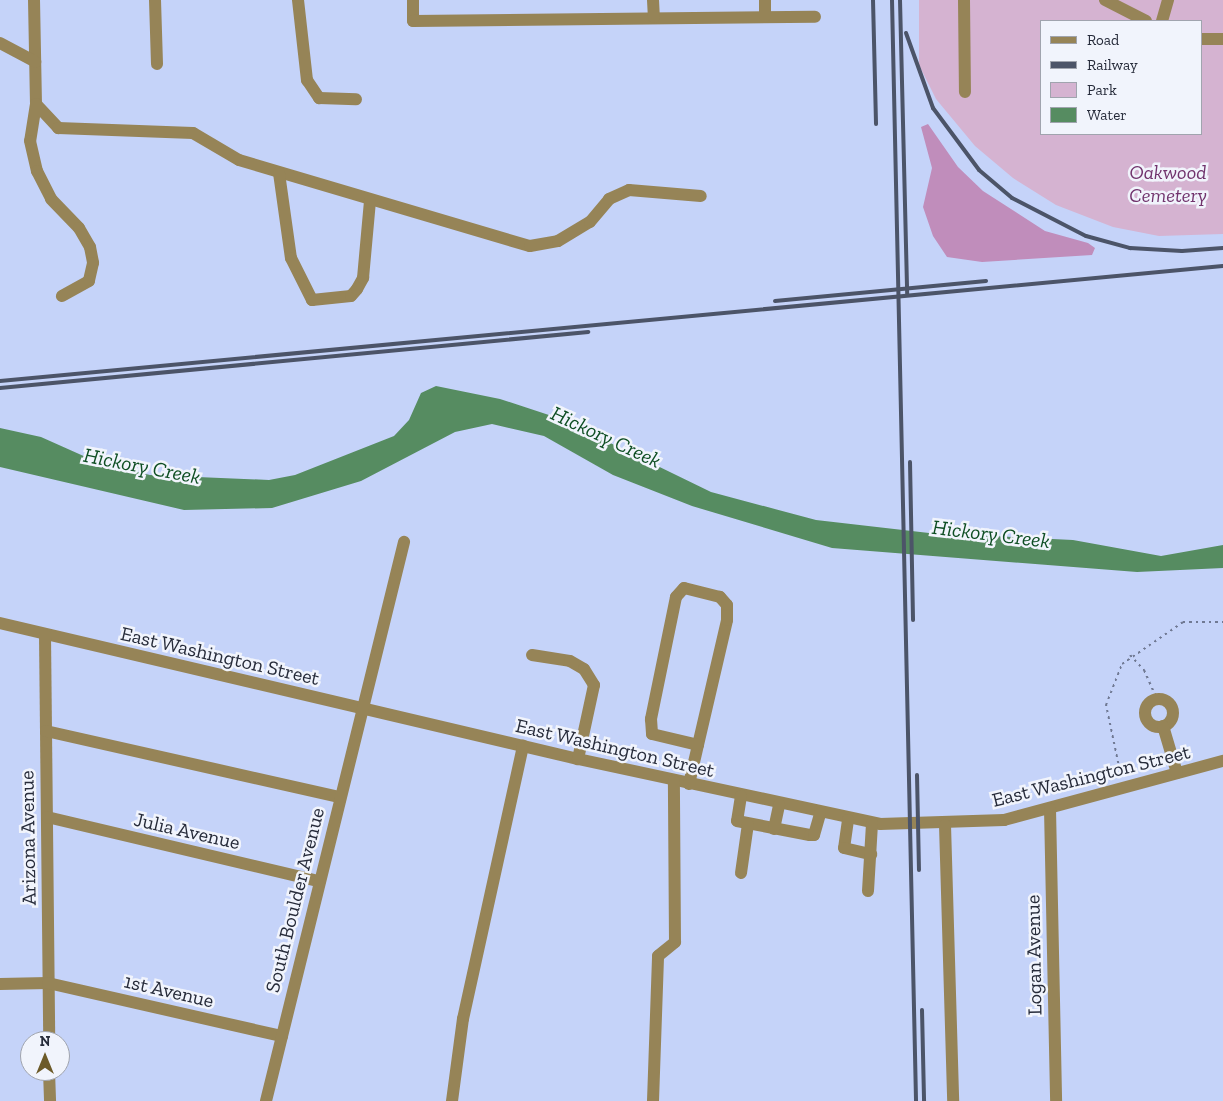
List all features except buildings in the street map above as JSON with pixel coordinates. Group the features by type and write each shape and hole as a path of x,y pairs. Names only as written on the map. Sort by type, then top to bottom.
{"street":[{"path":"34,0 36,104 30,141 36,171 51,199 87,241 93,262 88,281 62,296"},
{"path":"155,0 157,64"},
{"path":"298,0 307,80 319,98 356,99"},
{"path":"413,0 413,21 654,17 815,17"},
{"path":"653,0 654,17"},
{"path":"765,0 766,16"},
{"path":"964,0 965,92"},
{"path":"1105,0 1144,20"},
{"path":"1162,20 1168,0"},
{"path":"1203,39 1223,40"},
{"path":"0,43 35,62"},
{"path":"36,104 58,128 193,133 239,160 370,201 530,246 558,241 590,222 609,199 629,190 701,196"},
{"path":"279,173 291,258 312,300 351,296 357,289 363,278 370,201"},
{"name":"South Boulder Avenue","path":"266,1101 318,881 404,542"},
{"path":"688,784 698,745 727,620 726,605 720,597 684,588 676,597 650,718 652,734 698,745"},
{"name":"East Washington Street","path":"0,623 578,759 820,814 872,823 945,825 1004,820 1223,761"},
{"name":"Arizona Avenue","path":"45,635 49,1031"},
{"path":"532,655 570,661 584,669 594,684 578,759"},
{"path":"1157,699 1172,707 1172,719 1163,726 1149,722 1145,713 1157,699"},
{"path":"1163,726 1177,773"},
{"path":"46,731 340,797"},
{"path":"452,1101 463,1019 523,746"},
{"path":"653,1101 658,956 675,942 674,781"},
{"path":"740,796 737,822 814,835 820,814"},
{"path":"774,829 779,805"},
{"name":"Logan Avenue","path":"1050,809 1056,1101"},
{"name":"Julia Avenue","path":"47,817 318,881"},
{"path":"848,820 844,848 871,854"},
{"path":"868,891 872,823"},
{"path":"740,873 748,824"},
{"path":"945,825 952,1101"},
{"name":"1st Avenue","path":"0,984 48,983 282,1036"},
{"path":"49,1081 50,1101"}],"path":[{"path":"1124,788 1106,705 1130,655 1183,622 1223,622"},
{"path":"1130,655 1144,670 1157,699"}],"green space":[{"name":"Oakwood Cemetery","path":"919,0 1223,0 1223,234 1159,236 1113,227 1056,205 1013,178 975,146 936,99 919,65"}],"shaded area":[{"path":"928,124 958,167 983,191 1045,231 1088,243 1095,248 1092,255 982,262 947,257 933,236 923,207 932,168 921,127"}],"water":[{"path":"436,386 500,399 561,419 711,492 816,520 929,533 1073,540 1161,556 1223,545 1223,568 1137,572 832,548 692,506 613,475 544,436 492,424 455,432 361,481 272,508 184,510 0,467 0,428 41,437 97,462 150,475 269,480 295,475 394,436 409,420 421,393"}],"railway":[{"path":"873,0 876,124"},
{"path":"892,0 916,1101"},
{"path":"900,0 907,295"},
{"path":"906,33 933,108 979,170 1012,198 1086,236 1130,248 1182,251 1223,248"},
{"path":"0,381 1223,266"},
{"path":"775,301 986,281"},
{"path":"0,388 588,332"},
{"path":"910,462 913,620"},
{"path":"917,775 919,870"},
{"path":"922,1010 924,1101"}],"water label":[{"name":"Hickory Creek","path":"606,437"},
{"name":"Hickory Creek","path":"142,466"},
{"name":"Hickory Creek","path":"991,534"}]}
